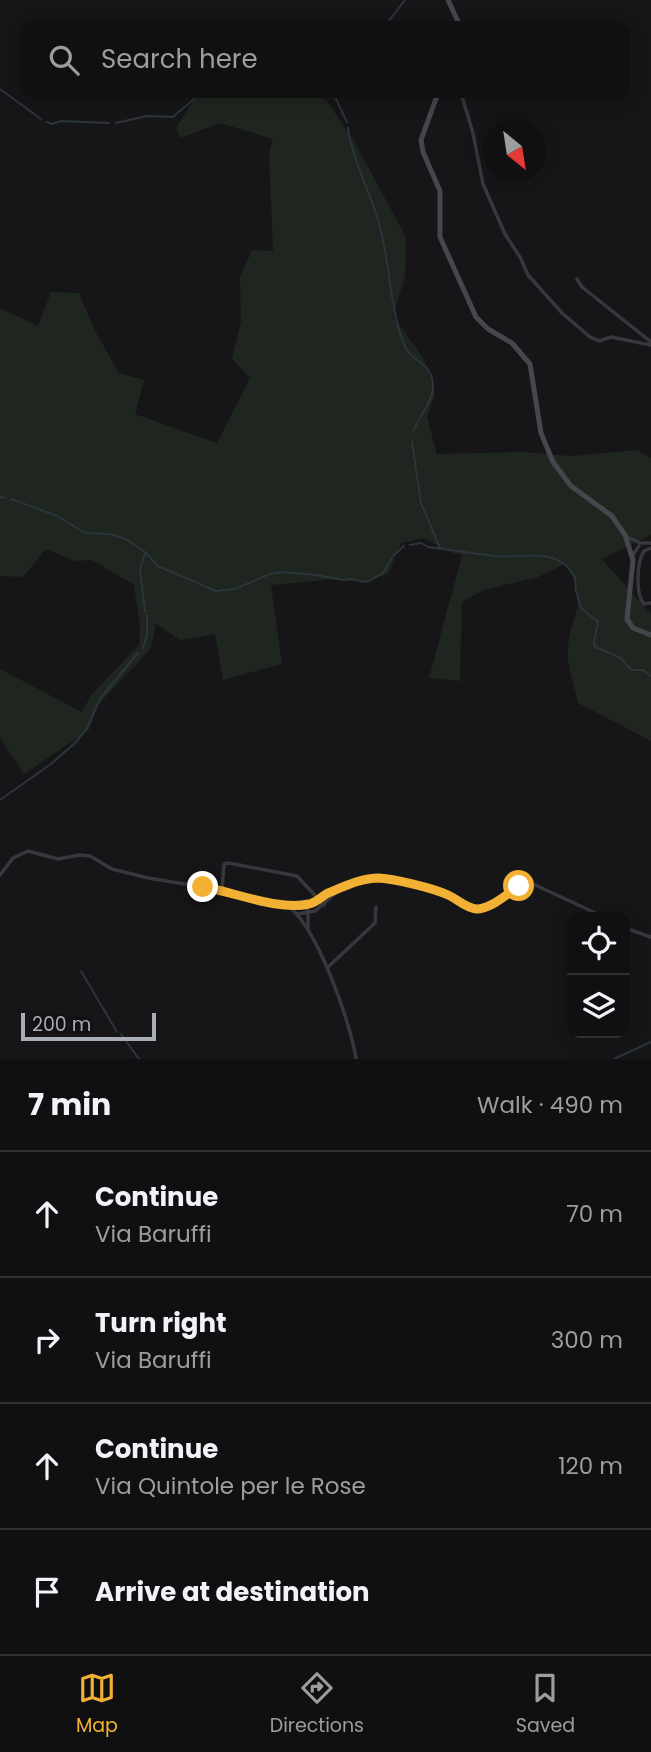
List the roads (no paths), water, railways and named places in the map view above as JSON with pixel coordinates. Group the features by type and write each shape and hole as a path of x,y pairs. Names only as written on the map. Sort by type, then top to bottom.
{"main road":[{"path":"448,0 458,21"},
{"path":"436,98 421,140 423,152 440,191 440,237 476,317 488,329 512,343 530,365 541,433 553,462 572,486 612,516 625,535 633,555 627,619 633,628 651,635"}],"street":[{"path":"462,98 483,184 505,234 528,275 562,313 590,337 598,341 611,337 651,343"},
{"path":"577,279 582,287 651,343"},
{"path":"625,535 640,544"},
{"path":"633,555 640,544"},
{"path":"630,547 651,545"},
{"path":"651,545 641,555 639,580 640,600 644,604 651,603"},
{"path":"631,581 639,580"},
{"path":"0,875 13,858 28,851 61,859 90,856 112,869 283,904 303,904 319,900 360,880 392,880 447,894 475,909 486,907 519,886 531,883 593,912"},
{"path":"222,890 222,867 227,863 297,876 324,905"},
{"path":"298,914 309,913 324,905 340,889"},
{"path":"283,904 298,914 327,968 349,1023 356,1059"},
{"path":"303,904 309,913 309,931"},
{"path":"298,914 303,904"},
{"path":"327,968 375,923 376,907"},
{"path":"630,930 651,937"}],"waterway":[{"path":"389,21 405,0"},
{"path":"0,89 41,119"},
{"path":"116,123 147,116 173,117 195,98"},
{"path":"335,98 347,122"},
{"path":"47,122 109,123"},
{"path":"348,128 354,154 381,231 395,315 403,342 432,379 430,399 413,432"},
{"path":"412,442 421,503 440,548"},
{"path":"0,497 6,498"},
{"path":"11,499 57,516 85,533 110,534 126,539 145,552 158,566 216,591 235,589 270,574 283,572 364,582 383,573 392,558"},
{"path":"410,545 421,543 428,547 494,556 539,556 559,561 568,567 575,577 581,608 598,622 595,647 621,658 631,670 643,670 651,676"},
{"path":"394,555 404,546"},
{"path":"145,553 140,570 145,611"},
{"path":"143,648 147,635 147,615"},
{"path":"0,800 51,764 75,743 86,730 100,699 138,653"},
{"path":"81,971 117,1032"},
{"path":"121,1034 139,1059"},
{"path":"614,1059 651,1042"}]}
